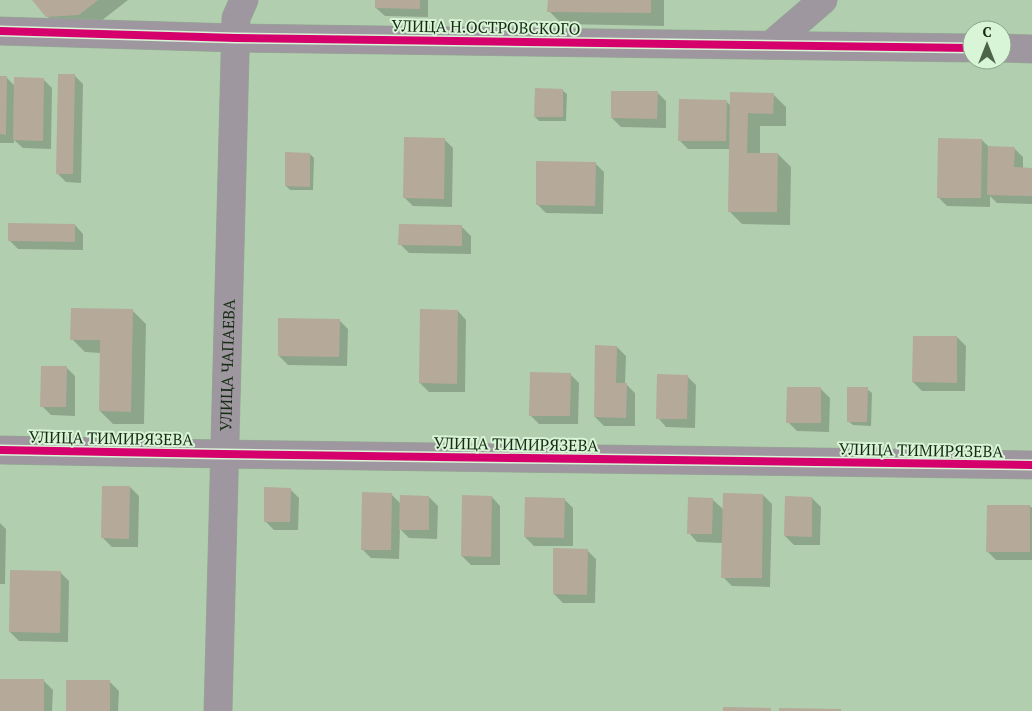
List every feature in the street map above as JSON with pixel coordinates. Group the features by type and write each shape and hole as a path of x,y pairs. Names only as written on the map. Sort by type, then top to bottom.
{"street":[{"path":"771,45 823,0"},
{"name":"УЛИЦА Н.ОСТРОВСКОГО","path":"0,31 234,14 771,45 962,48"},
{"name":"УЛИЦА ЧАПАЕВА","path":"218,711 234,14"},
{"path":"1012,48 1032,49"},
{"name":"УЛИЦА ТИМИРЯЗЕВА","path":"0,450 1032,465"}],"building":[{"path":"32,0 98,0 79,15 46,17"},
{"path":"375,0 420,0 420,9 375,8"},
{"path":"548,0 651,0 651,13 547,12"},
{"path":"58,74 75,74 73,174 56,174"},
{"path":"0,76 7,76 6,135 0,134"},
{"path":"14,77 44,78 43,141 13,140"},
{"path":"535,88 563,89 563,117 534,117"},
{"path":"611,91 658,91 657,119 611,118"},
{"path":"730,92 774,93 773,114 748,113 747,153 778,153 777,212 728,212"},
{"path":"679,99 727,100 726,141 678,141"},
{"path":"404,137 445,138 444,199 403,198"},
{"path":"938,138 982,139 981,198 937,198"},
{"path":"988,146 1015,147 1014,167 1032,168 1032,196 987,195"},
{"path":"285,152 310,153 310,187 285,186"},
{"path":"536,161 596,162 595,206 536,205"},
{"path":"8,223 75,224 75,242 8,241"},
{"path":"399,224 462,225 462,246 398,245"},
{"path":"71,308 133,309 131,412 99,411 100,340 70,340"},
{"path":"420,309 458,310 457,384 419,383"},
{"path":"278,318 340,319 339,357 278,356"},
{"path":"913,336 957,336 957,383 912,382"},
{"path":"595,345 617,346 616,383 627,383 626,418 594,417"},
{"path":"41,366 67,366 66,407 40,407"},
{"path":"530,372 571,373 570,416 529,416"},
{"path":"657,374 688,375 687,419 656,419"},
{"path":"787,387 821,387 821,423 786,423"},
{"path":"847,387 868,387 867,422 847,422"},
{"path":"102,486 130,486 129,539 101,538"},
{"path":"264,487 291,488 290,522 264,522"},
{"path":"362,492 392,493 391,550 361,550"},
{"path":"723,493 763,494 762,578 721,578"},
{"path":"400,495 429,496 429,530 399,530"},
{"path":"462,495 492,496 491,557 461,556"},
{"path":"785,496 812,497 812,537 784,536"},
{"path":"525,497 565,498 564,538 524,537"},
{"path":"688,497 713,498 712,534 687,534"},
{"path":"987,505 1030,505 1030,552 986,552"},
{"path":"553,548 588,549 587,595 553,594"},
{"path":"10,570 61,571 60,633 9,632"},
{"path":"0,679 44,679 44,711 0,711"},
{"path":"66,680 110,680 110,711 66,711"},
{"path":"723,707 771,708 771,711 723,711"},
{"path":"779,708 841,709 841,711 779,711"}],"cycle path":[{"path":"0,31 236,38 962,48"},
{"path":"0,450 1032,465"}]}
